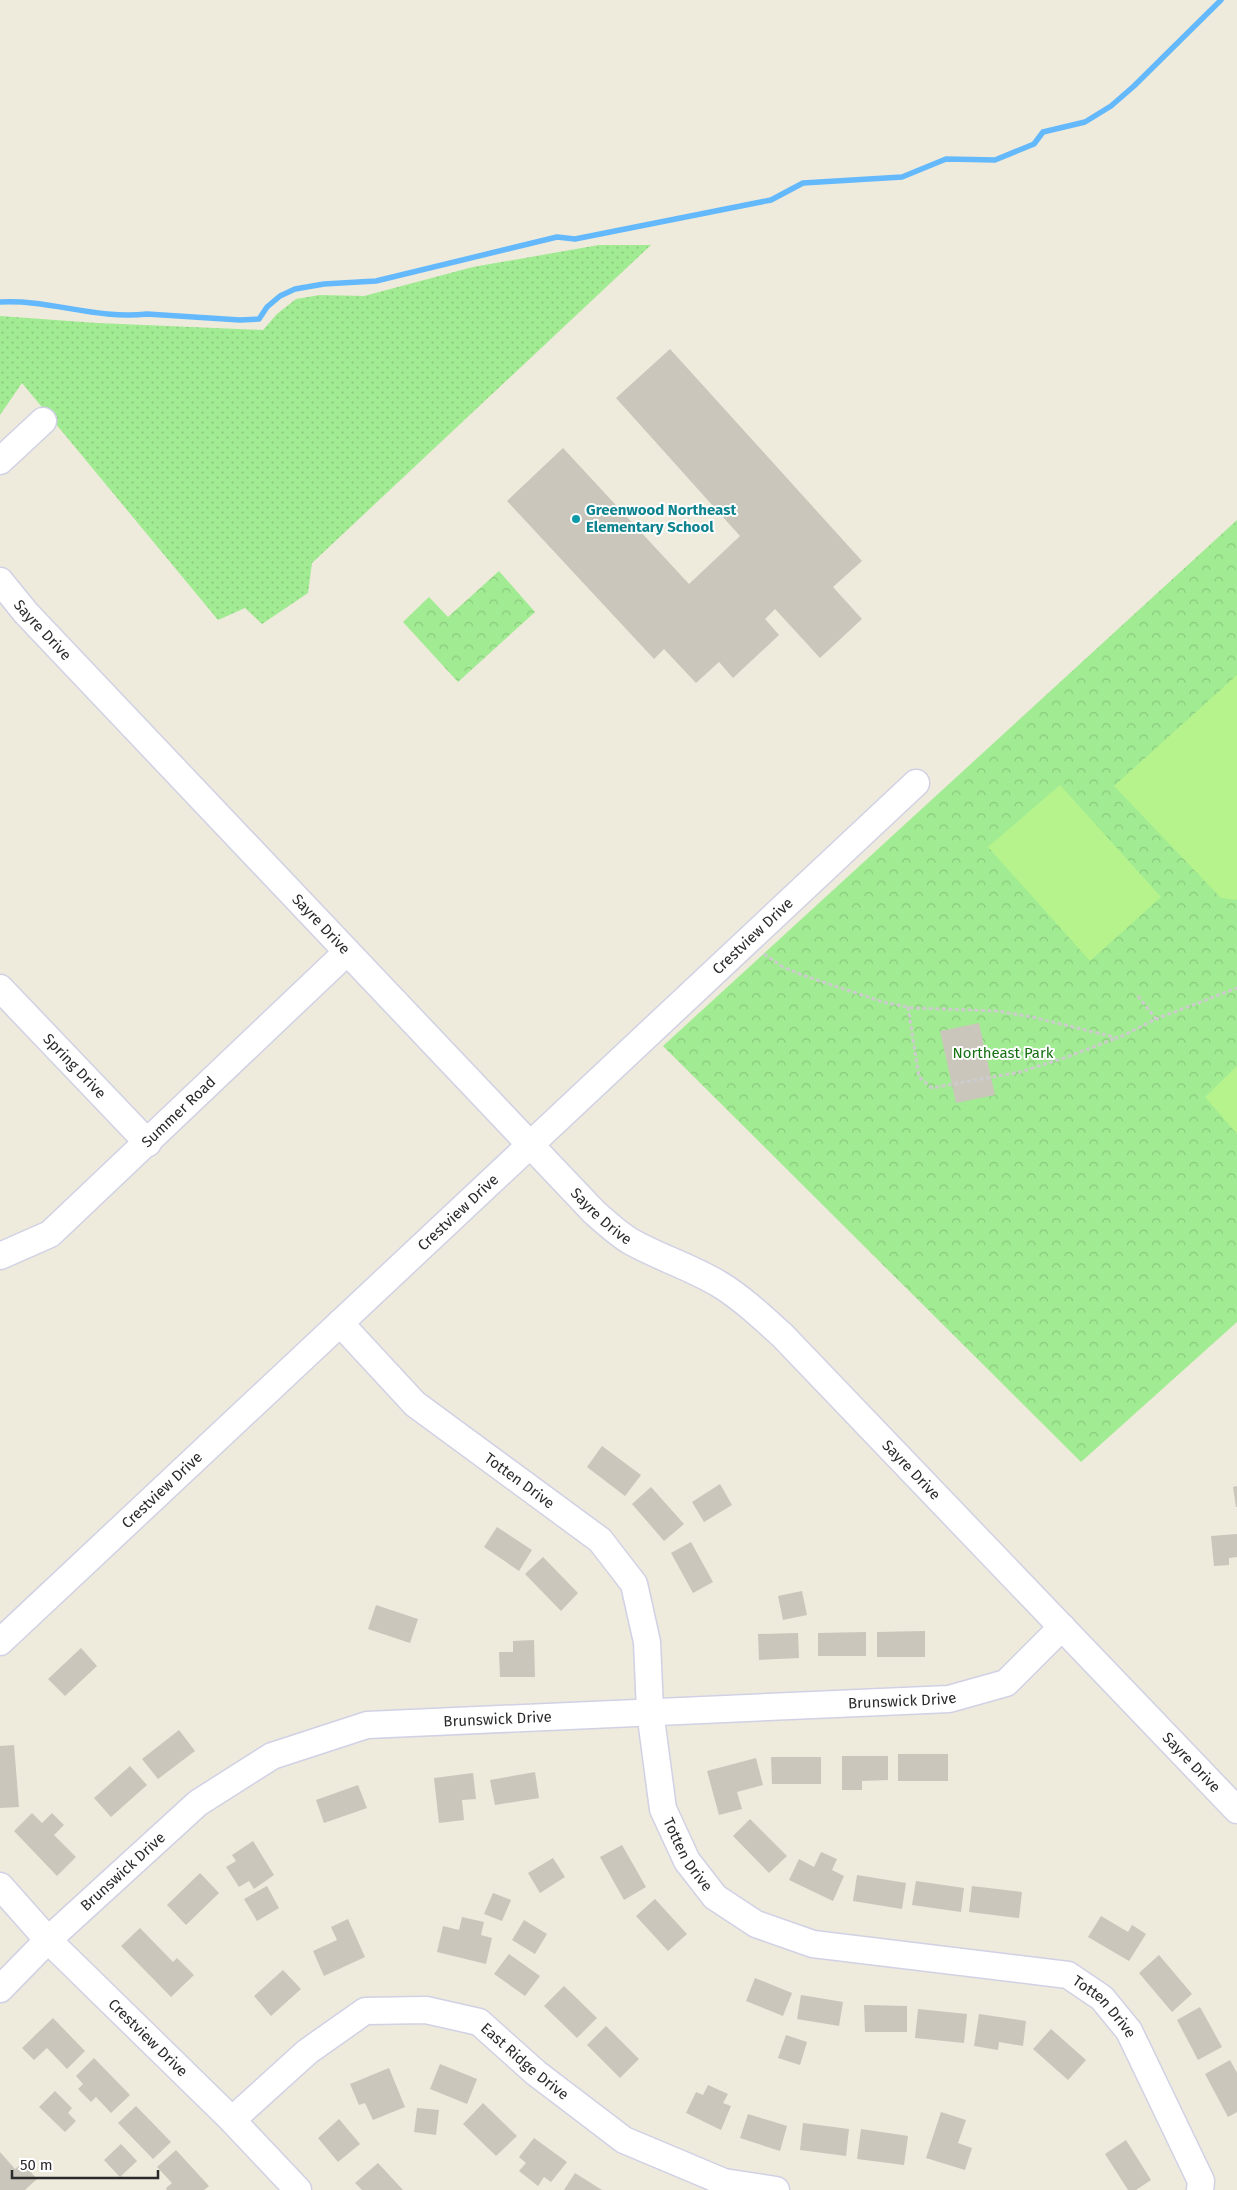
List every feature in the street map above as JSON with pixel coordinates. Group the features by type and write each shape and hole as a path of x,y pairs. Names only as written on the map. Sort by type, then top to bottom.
{"street":[{"path":"0,461 43,421"},
{"name":"Sayre Drive","path":"0,580 26,613 594,1212 615,1231 631,1241 721,1285 755,1310 782,1335 1237,1810"},
{"name":"Crestview Drive","path":"0,1642 916,784"},
{"name":"Summer Road","path":"0,1256 50,1234 347,952"},
{"name":"Spring Drive","path":"0,988 148,1143"},
{"name":"Totten Drive","path":"340,1323 415,1404 600,1540 634,1584 647,1642 650,1711 663,1808 688,1861 714,1896 756,1924 813,1944 1068,1975 1102,1998 1130,2031 1201,2181 1200,2190"},
{"name":"Brunswick Drive","path":"0,1989 48,1940 198,1803 272,1756 367,1725 949,1699 1006,1683 1062,1627"},
{"name":"Crestview Drive","path":"0,1886 48,1940 232,2120 298,2190"},
{"name":"East Ridge Drive","path":"232,2120 307,2052 365,2011 426,2010 479,2022 536,2073 624,2140 724,2182 776,2190"}],"path":[{"path":"749,939 769,959 802,975 875,1000 908,1007 997,1011 1032,1017 1118,1038"},
{"path":"908,1007 919,1077 932,1088 1020,1072 1064,1058 1118,1038 1156,1019 1237,988"},
{"path":"1138,996 1156,1019"}],"green space":[{"path":"599,245 651,245 312,563 308,593 262,624 245,608 218,620 22,383 0,415 0,316 97,323 263,330 277,314 296,299 320,295 364,296 473,267"},
{"name":"Northeast Park","path":"1237,520 1237,1322 1081,1462 663,1046"},
{"path":"499,571 535,612 458,682 403,622 429,597 448,617"},
{"path":"1237,675 1237,900 1221,898 1114,786"},
{"path":"1060,785 1161,897 1090,961 988,847"},
{"path":"1237,1066 1237,1134 1205,1097"}],"building":[{"name":"Greenwood Northeast Elementary School","path":"670,349 862,561 833,587 862,619 820,658 775,609 765,619 779,635 733,678 719,662 696,683 664,649 654,659 507,501 563,448 689,584 740,536 616,398"},
{"path":"979,1023 995,1095 956,1103 940,1031"},
{"path":"602,1446 641,1475 625,1496 587,1467"},
{"path":"720,1484 732,1505 704,1522 692,1502"},
{"path":"1237,1486 1237,1507 1236,1507 1233,1487"},
{"path":"651,1487 684,1524 664,1541 632,1504"},
{"path":"497,1527 532,1550 519,1571 484,1547"},
{"path":"1237,1534 1237,1557 1229,1558 1229,1565 1214,1566 1211,1536"},
{"path":"691,1542 713,1582 693,1593 671,1553"},
{"path":"543,1557 578,1593 561,1611 525,1574"},
{"path":"802,1591 807,1615 783,1620 778,1596"},
{"path":"376,1605 418,1619 410,1643 368,1629"},
{"path":"925,1631 925,1657 877,1657 877,1632"},
{"path":"866,1632 866,1656 818,1656 818,1633"},
{"path":"798,1633 799,1658 759,1660 758,1634"},
{"path":"534,1640 535,1677 500,1677 499,1652 513,1652 513,1641"},
{"path":"81,1648 97,1666 65,1696 48,1679"},
{"path":"179,1730 195,1751 158,1779 142,1759"},
{"path":"14,1745 19,1807 0,1808 0,1746"},
{"path":"898,1754 948,1754 948,1781 898,1781"},
{"path":"842,1756 888,1756 888,1780 862,1781 862,1790 842,1790"},
{"path":"771,1757 821,1757 821,1784 772,1784"},
{"path":"756,1758 763,1785 737,1792 742,1809 719,1815 707,1771"},
{"path":"130,1766 147,1785 111,1817 94,1798"},
{"path":"535,1772 539,1798 495,1805 490,1780"},
{"path":"473,1773 476,1799 462,1800 464,1820 439,1823 434,1778"},
{"path":"358,1785 367,1808 324,1823 316,1800"},
{"path":"32,1813 42,1823 52,1813 64,1825 54,1835 76,1857 57,1876 14,1831"},
{"path":"750,1819 787,1856 769,1873 733,1836"},
{"path":"253,1841 274,1875 254,1889 249,1881 239,1887 226,1867 236,1861 232,1855"},
{"path":"622,1845 646,1887 624,1900 600,1857"},
{"path":"821,1852 837,1859 832,1870 844,1876 833,1901 789,1880 799,1859 814,1867"},
{"path":"553,1858 565,1877 540,1893 528,1873"},
{"path":"200,1873 219,1893 186,1925 167,1905"},
{"path":"857,1875 906,1883 902,1909 853,1901"},
{"path":"916,1881 964,1888 961,1912 912,1905"},
{"path":"267,1886 279,1908 257,1921 244,1899"},
{"path":"972,1886 1022,1892 1019,1918 969,1912"},
{"path":"493,1893 511,1900 502,1921 484,1914"},
{"path":"655,1899 687,1934 668,1951 636,1916"},
{"path":"1101,1916 1128,1932 1132,1925 1146,1934 1129,1961 1088,1937"},
{"path":"462,1917 484,1922 481,1935 492,1938 486,1964 437,1952 443,1926 459,1930"},
{"path":"348,1919 365,1957 324,1976 313,1951 337,1940 331,1927"},
{"path":"524,1920 547,1934 535,1954 512,1940"},
{"path":"140,1928 173,1962 177,1958 194,1975 171,1997 121,1946"},
{"path":"509,1954 540,1976 525,1996 494,1974"},
{"path":"1159,1955 1192,1994 1172,2012 1139,1973"},
{"path":"283,1970 301,1989 271,2016 254,1996"},
{"path":"755,1978 792,1993 783,2016 746,2001"},
{"path":"564,1986 597,2018 577,2038 544,2006"},
{"path":"801,1995 843,2002 839,2026 797,2019"},
{"path":"864,2005 907,2006 907,2032 865,2032"},
{"path":"1200,2007 1222,2047 1198,2060 1177,2020"},
{"path":"918,2009 967,2014 964,2043 915,2038"},
{"path":"979,2014 1026,2021 1023,2046 999,2042 998,2050 974,2046"},
{"path":"53,2018 85,2051 67,2069 47,2048 34,2060 22,2048"},
{"path":"606,2026 639,2059 620,2078 587,2045"},
{"path":"1051,2029 1086,2060 1068,2080 1033,2049"},
{"path":"786,2035 807,2042 800,2065 778,2058"},
{"path":"94,2058 130,2095 111,2113 96,2097 91,2102 78,2089 83,2084 76,2076"},
{"path":"1230,2060 1237,2073 1237,2112 1228,2117 1205,2074"},
{"path":"440,2064 477,2079 467,2104 430,2089"},
{"path":"389,2068 405,2107 373,2120 365,2103 359,2105 350,2084"},
{"path":"708,2085 728,2094 723,2103 731,2106 721,2130 686,2113 696,2092 703,2095"},
{"path":"55,2091 72,2108 68,2113 76,2121 65,2132 39,2107"},
{"path":"483,2103 517,2136 496,2156 463,2124"},
{"path":"136,2106 171,2142 153,2159 118,2123"},
{"path":"417,2108 439,2110 436,2135 414,2132"},
{"path":"941,2112 966,2120 958,2143 972,2148 965,2170 926,2158"},
{"path":"748,2114 787,2126 780,2151 740,2138"},
{"path":"339,2119 360,2144 338,2162 318,2138"},
{"path":"803,2123 849,2129 846,2156 800,2150"},
{"path":"861,2129 908,2136 904,2165 857,2159"},
{"path":"534,2138 567,2162 551,2182 544,2177 538,2186 519,2171 526,2163 519,2157"},
{"path":"1126,2140 1151,2180 1136,2190 1128,2190 1105,2154"},
{"path":"121,2144 137,2161 120,2177 104,2160"},
{"path":"176,2150 209,2186 204,2190 167,2190 166,2188 172,2183 157,2167"},
{"path":"0,2152 15,2169 23,2163 37,2179 25,2190 0,2190"},
{"path":"378,2163 403,2190 362,2190 355,2183"},
{"path":"575,2173 602,2190 564,2190"}],"waterway":[{"path":"0,302 37,303 110,314 147,314 240,320 259,319 267,307 280,296 295,289 324,284 376,281 557,237 575,239 771,200 803,183 902,177 946,159 995,160 1034,144 1043,132 1085,122 1111,106 1134,86 1221,0"}],"place":[{"name":"Greenwood Northeast Elementary School","path":"576,519"}]}
